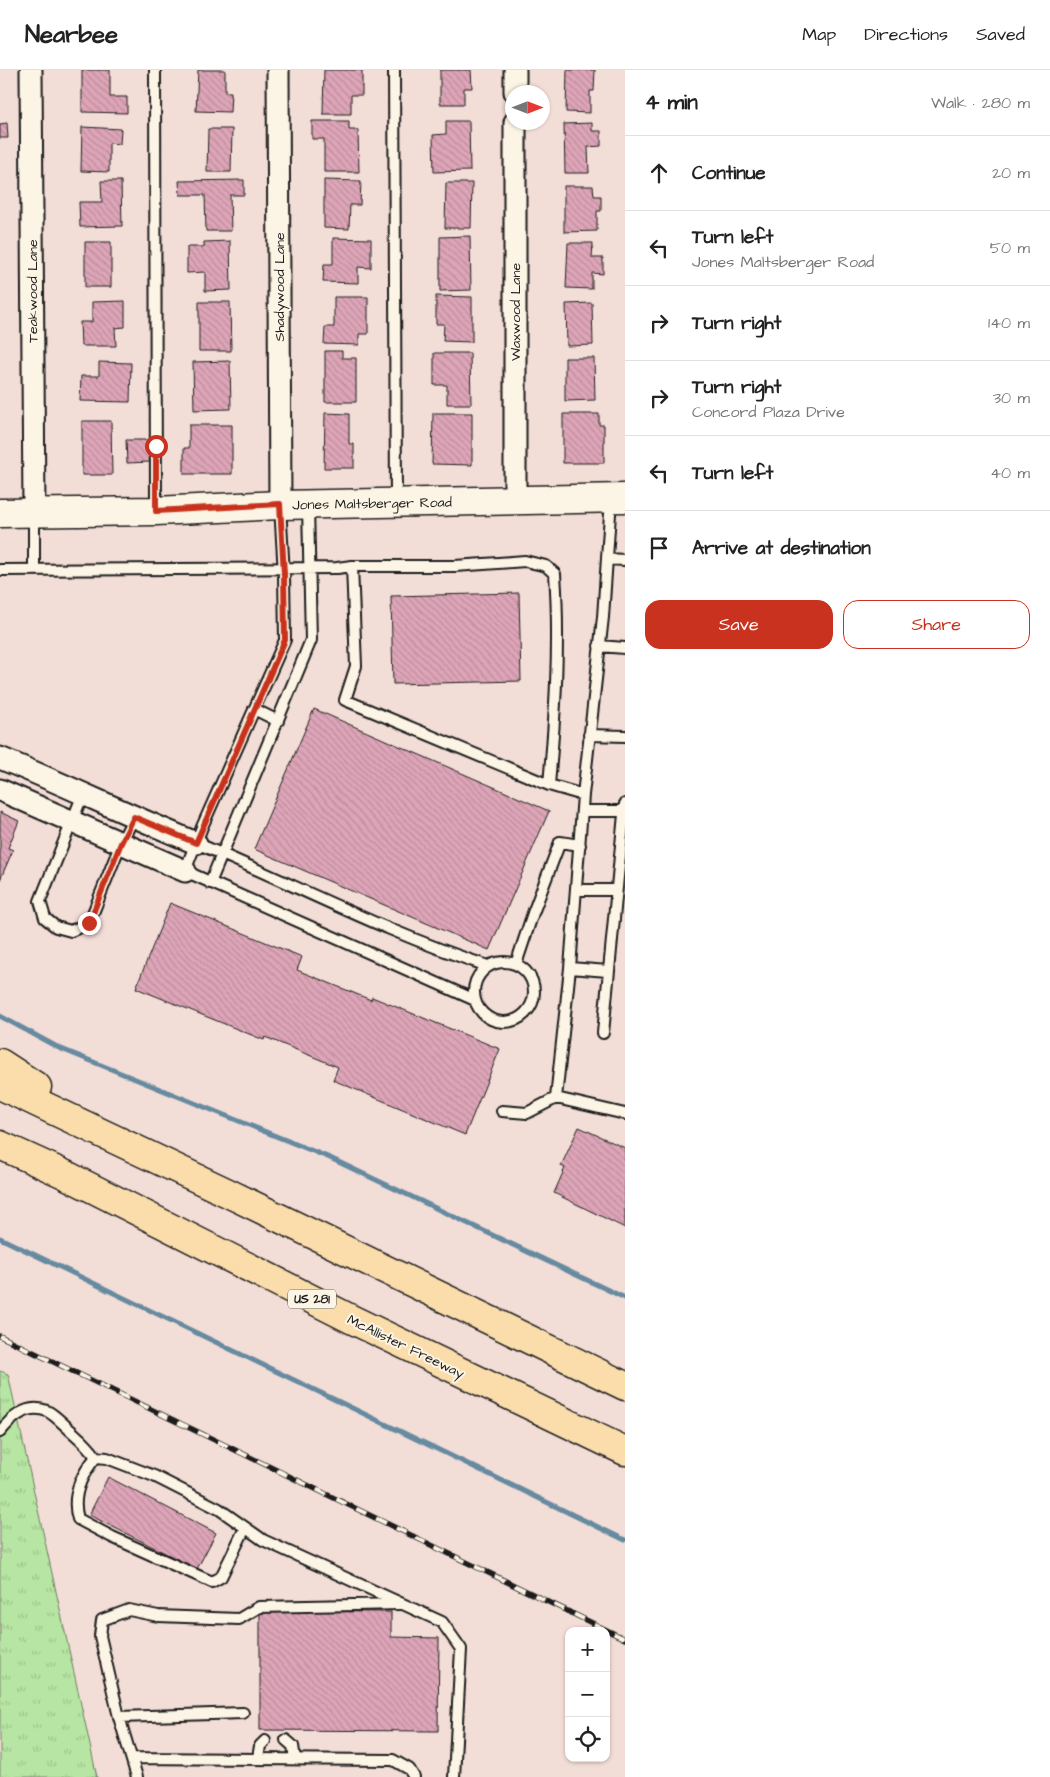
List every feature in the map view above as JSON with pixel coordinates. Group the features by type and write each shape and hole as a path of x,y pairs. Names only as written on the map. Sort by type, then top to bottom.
{"highway":[{"path":"0,1063 144,1154"},
{"path":"0,1085 625,1386"},
{"name":"McAllister Freeway","path":"0,1145 64,1174 351,1319 625,1451"}],"main road":[{"name":"Jones Maltsberger Road","path":"0,513 156,511 280,504 618,498"}],"street":[{"name":"Teakwood Lane","path":"31,70 34,513"},
{"name":"Shadywood Lane","path":"278,70 280,504"},
{"path":"515,70 515,85"},
{"name":"Waxwood Lane","path":"515,130 515,501"},
{"path":"0,758 196,843"},
{"path":"0,790 184,871"}],"lane":[{"path":"155,70 156,511"},
{"path":"394,70 396,502"},
{"path":"556,1098 570,968 583,795 607,559 618,498"},
{"path":"280,504 284,568 285,640 184,871 475,1000"},
{"path":"210,883 220,853 311,640 308,504"},
{"path":"34,513 34,570"},
{"path":"607,559 625,560"},
{"path":"0,570 455,566 526,561 546,566 555,574 558,616 549,785"},
{"path":"352,566 356,666 345,700 549,785 583,795"},
{"path":"599,646 625,648"},
{"path":"254,709 278,721"},
{"path":"589,736 625,736"},
{"path":"83,794 40,901 45,918 56,927 71,931 89,923 121,843 134,817"},
{"path":"582,811 625,808 603,1033"},
{"path":"516,964 560,842 580,845"},
{"path":"196,843 360,917 439,950 488,966"},
{"path":"576,890 616,890"},
{"path":"497,962 516,964 525,969 531,978 534,998 530,1008 523,1016 504,1022 494,1020 486,1016 475,1000 474,990 476,981 481,972 497,962"},
{"path":"570,968 608,971"},
{"path":"502,1110 527,1113 556,1098 625,1114"},
{"path":"0,1432 20,1412 37,1409 46,1411 83,1440 96,1457 107,1458 160,1479 218,1510 263,1540 442,1622 461,1649 454,1777"},
{"path":"96,1457 85,1471 79,1484 75,1508 78,1519 112,1537 212,1582 220,1577 246,1528"},
{"path":"137,1777 119,1716 100,1636 102,1620 129,1610 158,1616 238,1619 259,1607 404,1604"},
{"path":"119,1716 244,1713"},
{"path":"286,1740 295,1750 295,1759"},
{"path":"258,1758 260,1746 265,1741"},
{"path":"132,1758 394,1760 409,1769 414,1777"}],"green space":[{"path":"0,1371 8,1374 97,1777 0,1777"}],"building":[{"path":"82,70 110,70 110,97 127,97 127,113 82,112"},
{"path":"198,70 225,70 225,92 231,92 230,112 196,111"},
{"path":"324,70 362,70 362,95 351,95 351,114 323,114"},
{"path":"440,70 471,70 472,88 464,88 464,104 440,104"},
{"path":"567,70 595,70 594,91 590,91 590,113 566,112"},
{"path":"312,121 349,121 349,130 358,130 359,172 324,172 324,139 312,139"},
{"path":"446,121 469,121 470,171 434,172 433,135 446,134"},
{"path":"7,123 8,138 0,138 0,124"},
{"path":"592,123 592,131 601,131 601,146 588,147 589,173 565,173 564,124"},
{"path":"82,127 121,129 120,144 109,143 109,172 81,171"},
{"path":"208,129 232,129 231,172 207,172"},
{"path":"244,180 244,195 230,195 231,231 206,231 205,195 180,195 179,181"},
{"path":"324,180 361,181 360,205 350,205 349,229 324,228"},
{"path":"101,181 121,181 122,226 80,227 79,202 102,202"},
{"path":"446,183 472,183 471,228 445,228"},
{"path":"564,186 593,186 594,196 601,196 601,211 597,211 597,231 564,232"},
{"path":"470,236 471,290 440,291 440,237"},
{"path":"333,238 371,239 371,268 358,267 358,283 323,282 324,264 333,264"},
{"path":"230,241 231,290 205,291 205,272 187,273 187,247 204,247 204,242"},
{"path":"85,242 111,242 111,287 85,287"},
{"path":"568,243 593,243 592,258 603,258 603,274 592,273 592,289 566,288"},
{"path":"436,296 472,297 472,342 443,341 444,324 436,324"},
{"path":"334,297 368,297 368,334 359,334 359,345 324,344 325,327 334,327"},
{"path":"125,301 125,327 115,328 116,346 81,346 80,322 92,322 92,302"},
{"path":"199,302 230,302 231,351 199,351"},
{"path":"592,303 593,345 567,346 566,304"},
{"path":"325,351 342,351 342,358 356,358 356,402 325,402"},
{"path":"434,353 470,353 471,404 447,404 447,385 434,385"},
{"path":"565,358 594,358 595,400 565,401"},
{"path":"230,361 231,409 194,410 193,362"},
{"path":"99,362 131,363 130,402 80,401 81,376 99,376"},
{"path":"325,413 349,414 349,444 354,444 354,468 324,468"},
{"path":"433,413 472,413 472,465 432,464"},
{"path":"563,414 599,414 599,425 604,425 604,463 563,463"},
{"path":"82,421 111,421 112,475 82,475"},
{"path":"189,425 232,425 232,474 184,474 184,448 189,448"},
{"path":"126,440 149,440 150,462 127,463"},
{"path":"519,593 521,681 393,684 391,596"},
{"path":"314,709 549,811 489,950 254,849"},
{"path":"0,812 19,821 8,848 13,850 0,880"},
{"path":"170,903 302,957 297,970 371,1000 372,997 500,1049 465,1135 333,1080 338,1067 265,1037 264,1040 136,988"},
{"path":"579,1127 625,1148 625,1228 554,1193 565,1168 561,1166"},
{"path":"108,1477 216,1533 197,1569 89,1515"},
{"path":"260,1611 391,1612 391,1637 439,1638 438,1731 260,1730"}],"waterway":[{"path":"0,1016 59,1048 330,1158 625,1298"},
{"path":"0,1238 625,1540"}],"railway":[{"path":"0,1336 625,1639"}],"route":[{"path":"89,923 121,843 134,817 196,843 285,640 280,504 156,511 156,446"}]}
